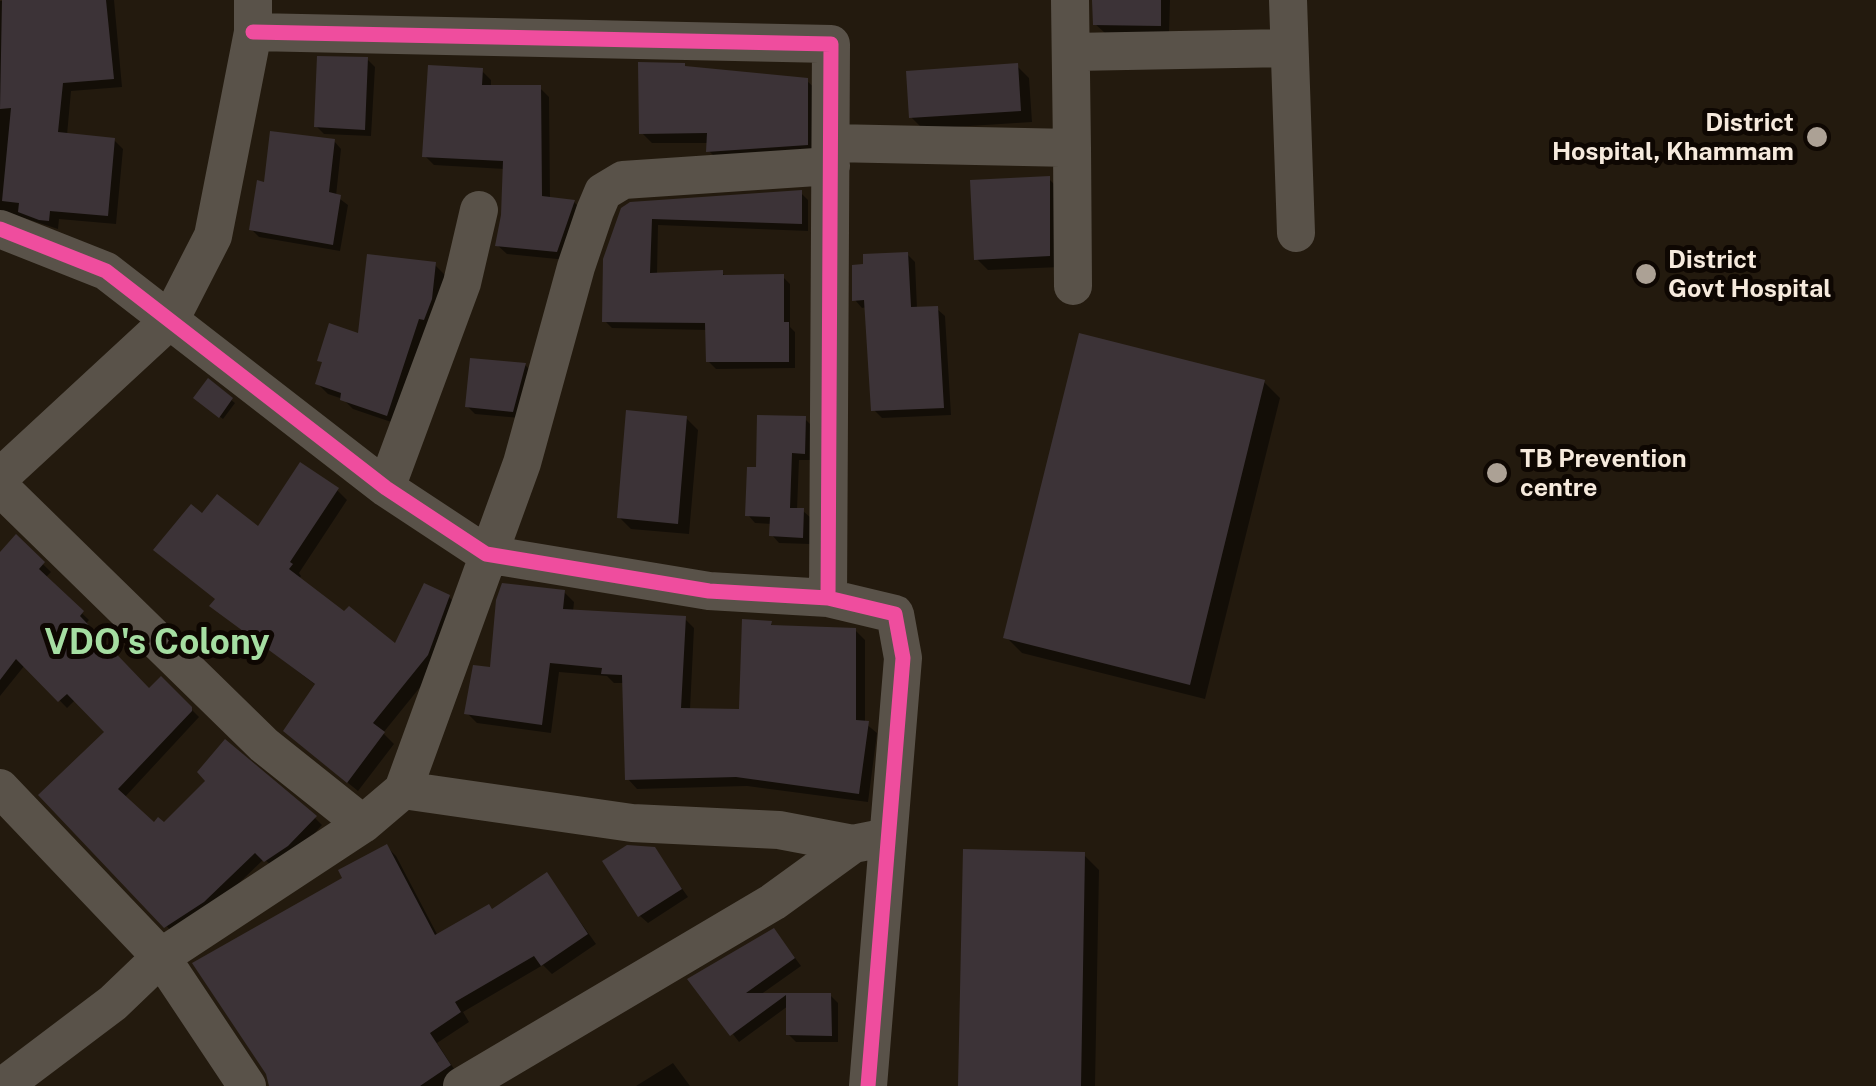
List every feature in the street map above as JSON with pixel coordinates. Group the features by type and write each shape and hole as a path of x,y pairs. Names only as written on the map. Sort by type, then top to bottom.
{"street":[{"path":"1070,0 1073,286"},
{"path":"1288,0 1296,233"},
{"path":"0,477 170,320 213,236 253,16 831,44 828,598"},
{"path":"1072,52 1289,48"},
{"path":"3,1086 113,1002 161,957 363,824 403,790 522,462 572,281 603,192 623,180 831,154 1072,148"},
{"path":"386,488 462,283 479,210"},
{"path":"0,229 106,271 386,488 486,554 709,591 828,598 895,614 904,658 871,841 868,1086"},
{"path":"0,486 264,745 363,824"},
{"path":"0,788 161,957 248,1086"},
{"path":"403,790 632,823 778,830 871,841"},
{"path":"462,1086 871,841"}],"building":[{"path":"2,0 106,0 114,79 63,83 58,132 115,138 108,216 50,211 49,221 39,220 18,212 19,203 2,201 11,108 0,109"},
{"path":"1092,0 1161,0 1161,26 1093,25"},
{"path":"317,56 368,57 365,130 314,127"},
{"path":"638,62 685,63 808,78 808,145 706,152 707,133 639,134"},
{"path":"1018,63 1021,111 909,118 906,71"},
{"path":"428,65 483,68 482,85 541,85 542,196 575,200 557,252 495,246 501,215 503,161 422,157"},
{"path":"270,131 335,139 329,192 341,195 333,245 249,230 257,180 264,182"},
{"path":"1050,176 1050,256 974,260 970,180"},
{"path":"802,190 802,224 652,219 650,273 723,270 723,275 784,274 789,362 706,362 705,323 602,322 603,259 621,208 630,202"},
{"path":"908,252 911,307 938,306 944,408 871,411 864,300 852,301 852,265 863,264 863,254"},
{"path":"367,254 436,262 432,299 424,320 419,319 387,416 340,400 341,393 315,384 322,362 317,361 329,323 358,333"},
{"path":"1079,333 1265,380 1190,685 1003,638"},
{"path":"470,358 526,363 513,412 465,407"},
{"path":"208,378 233,398 219,418 193,398"},
{"path":"626,410 687,416 678,524 617,518"},
{"path":"757,415 806,416 805,454 792,453 790,508 804,508 803,538 769,536 770,517 745,516 747,467 756,467"},
{"path":"300,462 339,488 289,569 344,611 349,606 395,643 424,583 450,595 428,655 373,723 385,732 347,783 283,731 315,684 209,606 215,599 153,550 191,504 202,513 217,494 258,526"},
{"path":"16,534 45,562 39,569 84,611 80,616 149,688 161,676 192,707 118,789 154,822 158,817 164,822 205,781 197,772 225,739 317,816 288,846 264,862 255,853 204,902 164,928 38,795 104,732 67,694 58,702 16,659 0,680 0,552"},
{"path":"502,583 565,590 563,609 686,616 681,708 739,709 742,619 772,621 771,625 856,628 856,720 869,721 859,794 736,777 625,780 622,675 601,674 602,668 550,663 542,725 464,714 473,665 490,667 496,600"},
{"path":"387,844 435,935 489,904 492,909 547,872 588,934 541,966 534,956 455,1002 461,1012 430,1033 451,1065 420,1086 269,1086 266,1074 192,963 342,878 338,870"},
{"path":"627,845 655,847 682,889 638,917 602,861"},
{"path":"963,849 1085,852 1081,1086 958,1086"},
{"path":"774,928 795,958 746,993 831,993 832,1036 786,1035 786,995 730,1036 687,979"}],"cycle path":[{"path":"253,32 831,44 828,598"},
{"path":"0,229 106,271 386,488 486,554 709,591 828,598 895,614 903,658 868,1086"}],"place":[{"name":"District Hospital, Khammam","path":"1817,137"},
{"name":"District Govt Hospital","path":"1646,274"},
{"name":"TB Prevention centre","path":"1497,473"}],"district":[{"name":"VDO's Colony","path":"157,643"}]}
